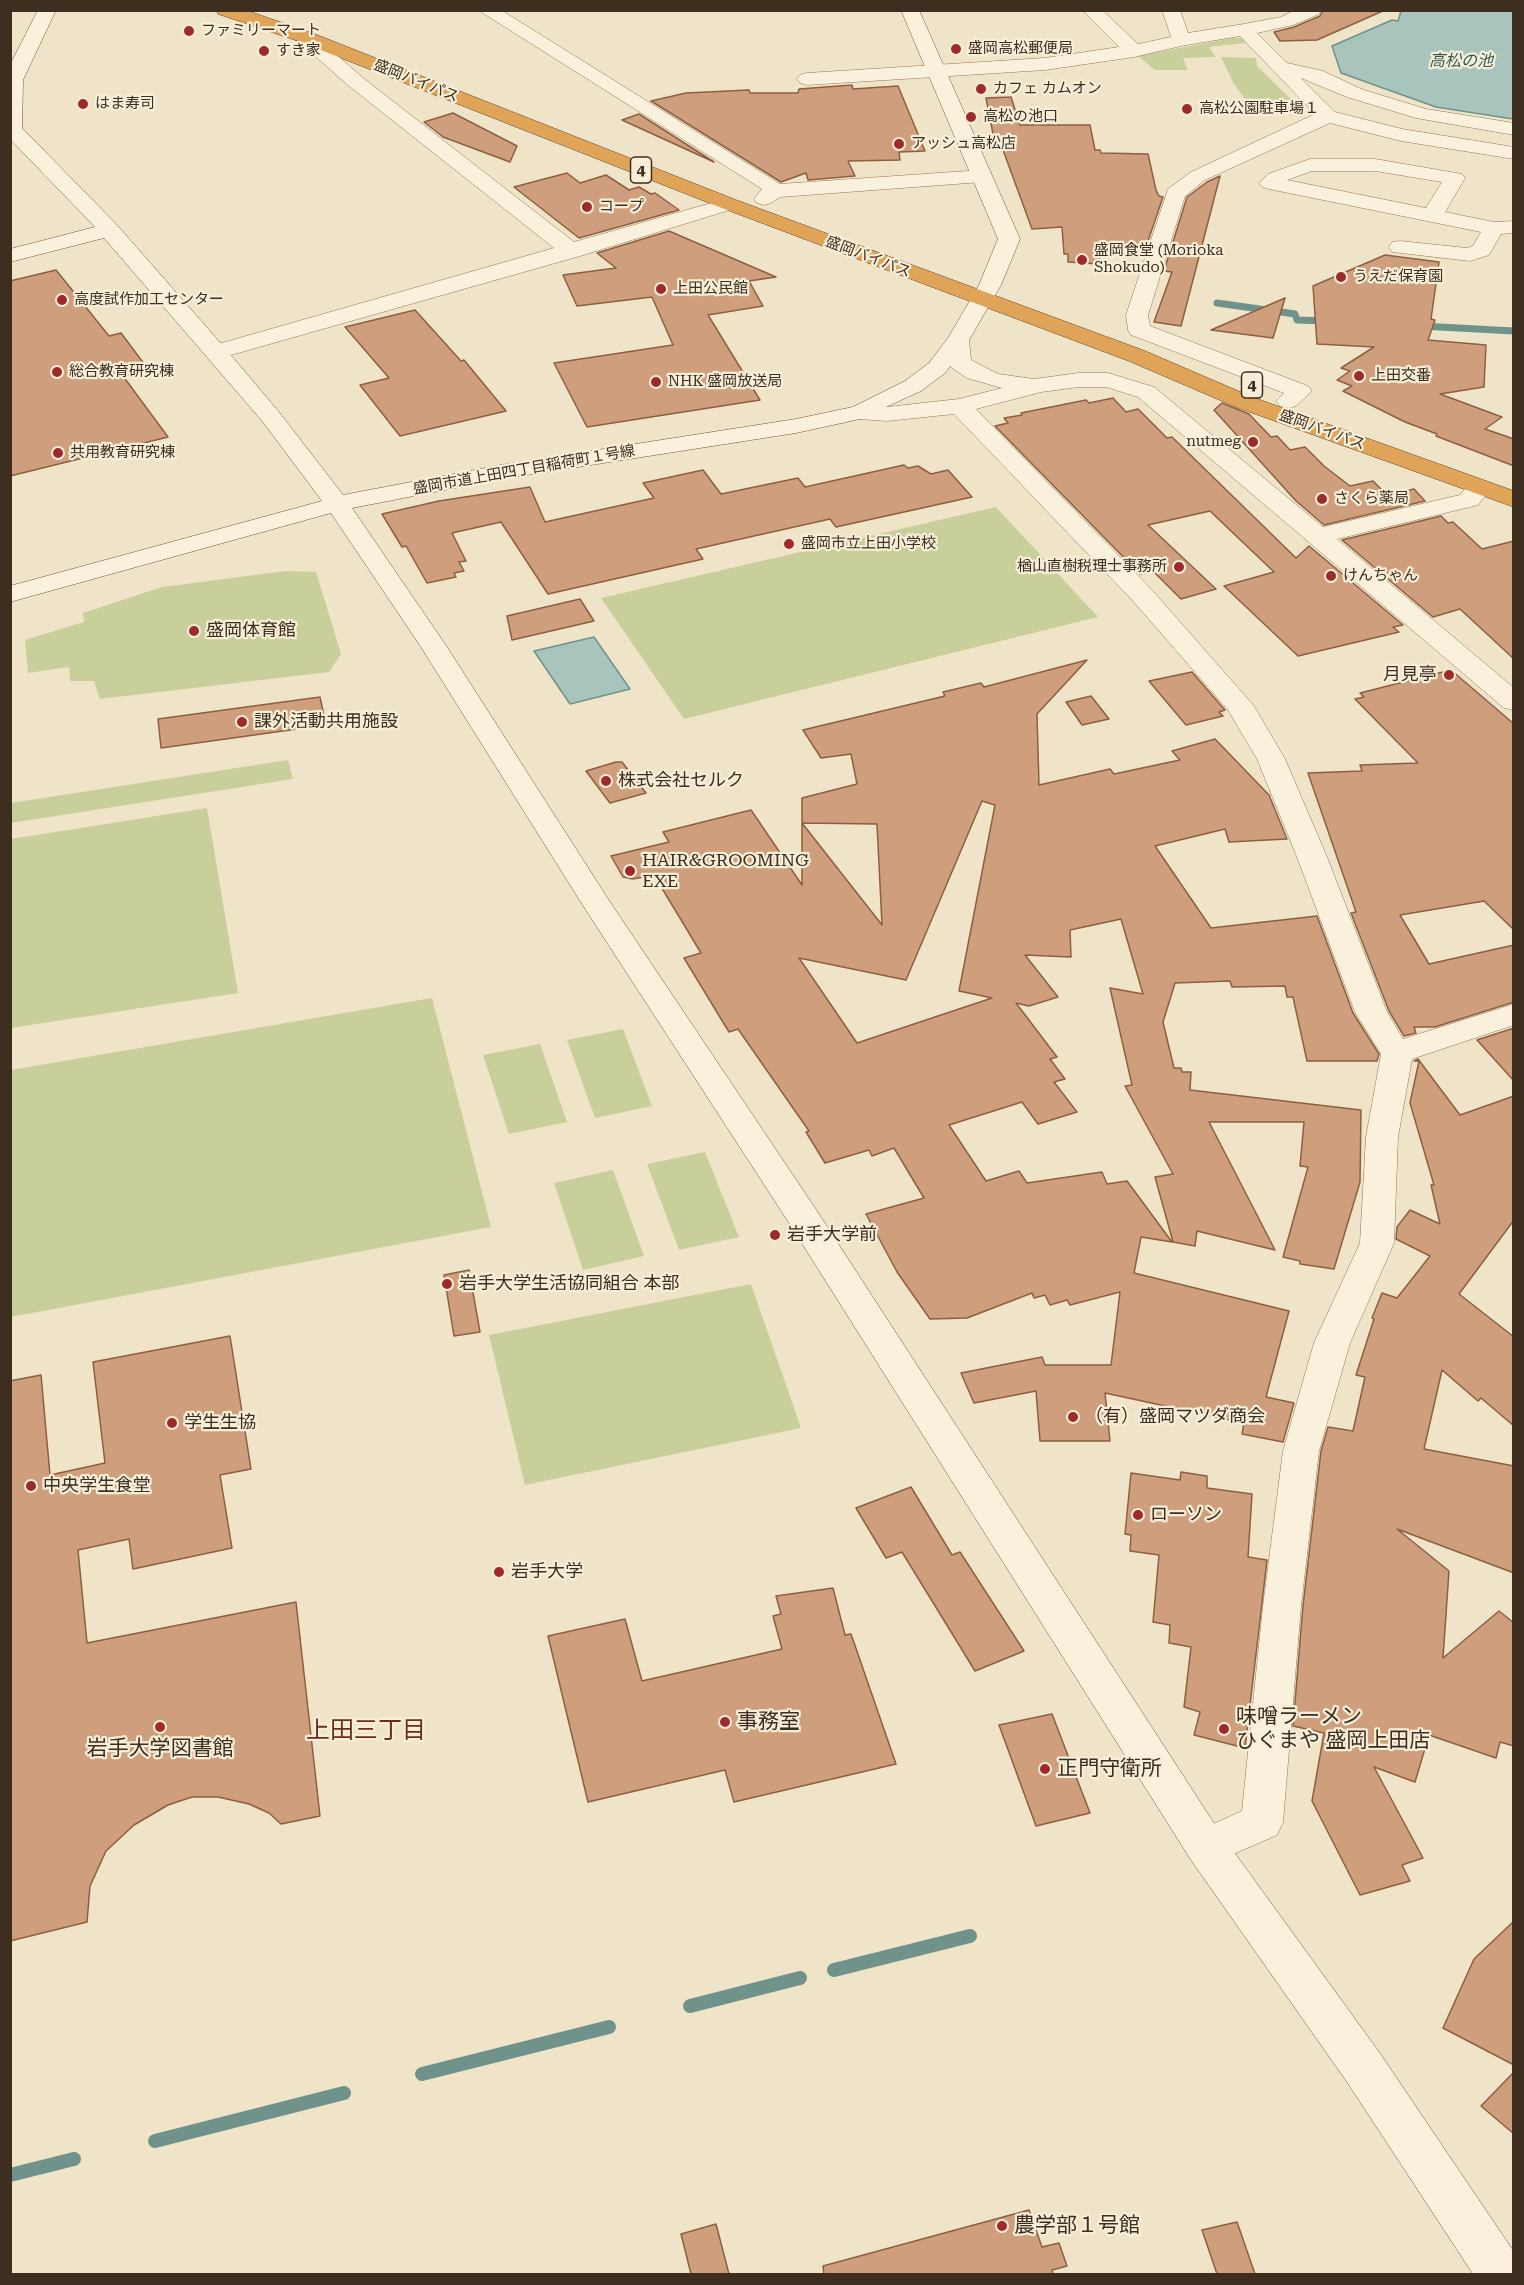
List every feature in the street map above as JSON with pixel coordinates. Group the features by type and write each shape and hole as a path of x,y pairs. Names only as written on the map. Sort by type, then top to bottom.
{"highway":[{"name":"盛岡バイパス","path":"225,10 304,38 729,204 985,292 1136,339 1512,494"},
{"name":"盛岡バイパス","path":"261,10 333,34 625,149 770,195 985,292 1244,402 1479,488 1512,494"}],"street":[{"path":"47,10 12,81 12,129 110,230 216,352 271,417 336,504 434,647 597,904 803,1217 1206,1847 1363,2067 1500,2274"},
{"path":"487,10 505,19 769,185 770,195 982,176"},
{"name":"盛岡市道上田四丁目稲荷町１号線","path":"10,594 336,504 501,472 796,426 860,412 913,386 937,368 958,340 985,292 1009,239 939,72 910,10"},
{"path":"1090,10 1134,51"},
{"path":"1171,10 1181,40"},
{"path":"807,79 1045,64 1134,51 1181,40 1244,30 1286,21 1312,10"},
{"path":"1244,30 1328,116 1401,135 1514,153"},
{"path":"304,38 364,90 572,251"},
{"path":"1281,67 1316,75 1354,93 1423,114 1514,129"},
{"path":"1288,401 1300,391 1139,330 1137,315 1175,193 1198,176 1328,116"},
{"path":"1432,216 1455,178 1374,165 1319,164 1275,178 1269,183 1432,216 1504,227"},
{"path":"216,352 729,204"},
{"path":"1400,247 1470,255 1481,250 1504,227"},
{"path":"10,256 110,230"},
{"path":"958,340 960,363 975,373 1014,384 1040,385"},
{"path":"860,412 899,413 960,406 1040,385 1079,380 1108,380 1146,392 1514,702"},
{"path":"960,406 1142,595 1240,706 1271,759 1312,856 1371,1012 1385,1038 1397,1052"},
{"path":"1317,536 1469,500 1479,488"},
{"path":"1397,1052 1514,1014"},
{"path":"1206,1847 1262,1822 1282,1606 1301,1451 1332,1343 1377,1243 1382,1137 1397,1052"}],"green space":[{"path":"1242,38 1246,43 1209,47 1216,57 1183,58 1188,70 1155,70 1138,56"},
{"path":"1221,57 1256,58 1257,66 1302,110 1280,109 1247,102 1234,84"},
{"path":"996,507 1098,617 684,719 601,598"},
{"name":"盛岡体育館","path":"286,571 316,572 341,654 329,672 100,699 94,681 70,681 69,667 28,673 25,640 84,622 83,613 162,587"},
{"path":"288,760 293,779 11,823 11,803"},
{"path":"207,808 238,993 11,1028 11,839"},
{"path":"432,998 491,1227 11,1317 11,1070"},
{"path":"623,1029 652,1106 595,1118 567,1040"},
{"path":"540,1044 567,1122 509,1134 483,1055"},
{"path":"705,1152 739,1237 679,1250 647,1164"},
{"path":"613,1170 644,1256 583,1270 554,1183"},
{"path":"751,1284 801,1428 525,1485 489,1335"}],"water":[{"name":"高松の池","path":"1401,11 1513,11 1513,119 1436,107 1341,73 1332,46 1392,20 1398,21"},
{"path":"594,637 630,689 570,704 534,651"}],"building":[{"path":"1323,10 1385,10 1317,40 1280,41 1274,32 1294,27 1320,16"},
{"path":"852,85 853,89 898,86 925,151 899,152 900,160 848,161 855,176 808,180 806,173 781,182 651,101 686,93 749,90 750,93 798,93 799,89"},
{"path":"1011,97 1020,125 1090,125 1095,150 1100,150 1101,153 1148,154 1156,190 1159,196 1163,197 1146,247 1101,247 1099,264 1068,262 1068,254 1064,254 1062,227 1032,229 999,139 994,139 986,98"},
{"path":"453,113 517,146 510,162 443,137 424,122"},
{"path":"639,114 714,162 622,120"},
{"path":"567,173 580,183 606,175 629,190 639,187 651,194 655,193 679,210 579,238 514,187"},
{"path":"1220,176 1181,326 1154,322 1172,272 1164,271 1187,197 1207,182"},
{"path":"669,231 776,277 749,281 763,306 708,315 760,400 587,427 554,363 673,345 652,297 577,306 563,275 616,268 597,253"},
{"path":"1385,255 1439,262 1431,319 1435,320 1428,340 1486,345 1484,387 1440,394 1502,417 1485,429 1514,439 1514,466 1436,436 1437,434 1405,422 1343,391 1352,386 1337,380 1350,371 1341,368 1374,347 1317,344 1313,286"},
{"path":"56,270 109,336 121,333 145,365 138,367 141,372 123,376 168,437 10,476 10,281"},
{"path":"1285,298 1273,338 1211,330"},
{"path":"415,310 461,361 464,360 506,411 400,436 360,385 389,378 345,327"},
{"path":"1113,398 1126,412 1138,409 1167,438 1172,437 1296,558 1309,546 1403,625 1393,627 1399,632 1298,656 1224,586 1274,572 1210,511 1148,525 1216,589 1181,599 1153,571 1140,574 995,426 1008,423 1004,418 1022,415 1021,413 1086,400 1089,403"},
{"path":"1222,403 1249,414 1271,437 1277,436 1290,450 1305,447 1324,466 1350,486 1373,481 1387,495 1414,489 1425,501 1324,525 1296,501 1214,410"},
{"name":"盛岡市立上田小学校","path":"904,465 908,468 918,466 931,474 948,470 972,497 836,527 830,519 696,549 703,559 548,594 501,522 452,533 466,561 459,562 464,571 454,573 456,577 427,583 406,546 402,547 382,514 439,501 530,487 545,522 654,498 643,483 703,470 721,494 798,478 805,487"},
{"path":"1441,516 1448,523 1453,522 1482,549 1514,541 1514,659 1460,609 1433,617 1342,540"},
{"path":"580,599 594,621 512,640 507,616"},
{"path":"1087,660 1037,714 1039,785 1110,769 1114,774 1180,760 1172,751 1215,739 1269,795 1287,839 1229,842 1225,829 1155,846 1211,928 1317,916 1353,1013 1379,1054 1377,1061 1307,1061 1293,997 1287,997 1285,986 1232,987 1230,981 1175,983 1163,1022 1174,1068 1181,1068 1182,1072 1191,1072 1190,1090 1361,1110 1360,1182 1334,1269 1300,1264 1300,1261 1283,1257 1308,1167 1300,1166 1304,1122 1209,1122 1275,1250 1197,1231 1195,1246 1173,1242 1155,1177 1173,1174 1125,1086 1132,1085 1110,988 1143,994 1121,919 1070,930 1071,957 1025,955 1058,997 1029,1006 1016,1003 1057,1057 1050,1059 1065,1079 1054,1082 1077,1112 1038,1124 1022,1102 949,1125 986,1181 1019,1171 1027,1183 1102,1172 1107,1184 1127,1181 1172,1242 1141,1237 1134,1273 1289,1311 1266,1397 1294,1403 1283,1442 1242,1434 1244,1423 1105,1393 1110,1441 1040,1441 1036,1391 974,1403 961,1373 1042,1357 1045,1365 1111,1365 1120,1292 1070,1305 1067,1300 1050,1305 1045,1295 1034,1298 1032,1293 967,1318 930,1319 897,1272 866,1214 924,1198 894,1148 872,1156 869,1150 825,1163 806,1132 809,1131 738,1029 729,1032 684,958 701,953 654,875 633,879 623,877 611,856 669,842 663,832 751,810 802,885 802,823 802,798 857,784 851,754 821,758 803,730 945,696 943,692 981,683 984,687","holes":["982,801 995,805 959,991 992,998 857,1043 799,958 906,980","802,823 877,824 882,925"]},
{"path":"1451,670 1514,724 1514,930 1484,901 1400,915 1429,964 1514,945 1514,1002 1435,1027 1414,1027 1416,1033 1404,1036 1389,1011 1351,913 1356,912 1308,773 1362,771 1360,765 1418,763 1355,699 1364,697 1360,693"},
{"path":"1192,672 1225,710 1219,712 1223,716 1186,725 1149,681"},
{"path":"1091,696 1109,719 1082,725 1066,702"},
{"name":"課外活動共用施設","path":"320,697 326,725 161,748 158,719"},
{"path":"622,762 646,793 610,803 586,771"},
{"path":"1514,1028 1514,1081 1477,1040"},
{"path":"1418,1059 1460,1115 1514,1096 1514,1220 1459,1294 1514,1337 1514,1426 1481,1398 1478,1401 1442,1370 1424,1449 1514,1466 1514,1573 1397,1529 1449,1571 1443,1658 1499,1611 1514,1623 1514,1746 1500,1742 1496,1758 1429,1735 1415,1782 1374,1767 1423,1858 1402,1865 1410,1881 1360,1895 1312,1801 1324,1733 1293,1726 1303,1606 1321,1451 1328,1427 1353,1431 1365,1377 1356,1375 1374,1319 1372,1318 1382,1293 1397,1298 1430,1256 1396,1239 1397,1227 1410,1210 1440,1224 1431,1185 1434,1185 1410,1103 1419,1061 1414,1061"},
{"path":"469,1270 480,1332 454,1336 444,1275"},
{"path":"230,1336 251,1469 220,1475 232,1548 133,1569 129,1539 78,1550 87,1643 296,1602 320,1816 281,1824 269,1813 249,1804 218,1797 192,1797 168,1805 134,1825 106,1851 90,1886 87,1922 10,1941 10,1381 41,1375 50,1475 105,1463 93,1362"},
{"path":"1181,1472 1207,1476 1207,1488 1252,1494 1248,1557 1267,1560 1245,1748 1194,1735 1200,1712 1184,1707 1191,1647 1169,1643 1170,1625 1153,1622 1159,1555 1130,1551 1131,1535 1125,1534 1131,1473 1180,1480"},
{"path":"911,1487 952,1555 960,1552 1024,1651 975,1671 902,1552 886,1558 856,1508"},
{"name":"事務室","path":"833,1588 845,1635 851,1634 896,1764 734,1802 725,1770 588,1802 548,1636 625,1619 642,1681 782,1649 773,1616 781,1614 776,1596"},
{"name":"正門守衛所","path":"1052,1714 1090,1813 1036,1826 999,1725"},
{"path":"1514,1921 1514,2065 1443,2028 1474,1959"},
{"path":"1514,2072 1514,2134 1481,2106"},
{"name":"農学部１号館","path":"1029,2210 1042,2247 1059,2243 1067,2266 1052,2270 1053,2274 824,2274 823,2266"},
{"path":"1237,2222 1255,2274 1217,2274 1202,2230"},
{"path":"716,2224 729,2274 691,2274 681,2234"}],"waterway":[{"path":"1217,303 1295,314 1297,320 1327,321"},
{"path":"1421,326 1514,331"},
{"path":"834,1970 970,1936"},
{"path":"690,2006 800,1978"},
{"path":"422,2074 609,2027"},
{"path":"155,2141 344,2093"},
{"path":"10,2175 74,2159"}],"place":[{"name":"ファミリーマート","path":"189,31"},
{"name":"盛岡高松郵便局","path":"956,49"},
{"name":"すき家","path":"264,51"},
{"name":"カフェ カムオン","path":"981,89"},
{"name":"はま寿司","path":"83,104"},
{"name":"高松公園駐車場１","path":"1187,109"},
{"name":"高松の池口","path":"971,117"},
{"name":"アッシュ高松店","path":"899,144"},
{"name":"コープ","path":"587,207"},
{"name":"盛岡食堂 (Morioka Shokudo)","path":"1082,260"},
{"name":"うえだ保育園","path":"1341,277"},
{"name":"上田公民館","path":"661,289"},
{"name":"高度試作加工センター","path":"62,300"},
{"name":"総合教育研究棟","path":"57,372"},
{"name":"上田交番","path":"1359,376"},
{"name":"NHK 盛岡放送局","path":"656,382"},
{"name":"nutmeg","path":"1253,442"},
{"name":"共用教育研究棟","path":"58,453"},
{"name":"さくら薬局","path":"1322,499"},
{"name":"盛岡市立上田小学校","path":"789,544"},
{"name":"楢山直樹税理士事務所","path":"1179,567"},
{"name":"けんちゃん","path":"1331,576"},
{"name":"盛岡体育館","path":"194,631"},
{"name":"月見亭","path":"1449,675"},
{"name":"課外活動共用施設","path":"242,722"},
{"name":"株式会社セルク","path":"606,781"},
{"name":"HAIR&GROOMING EXE","path":"630,871"},
{"name":"岩手大学前","path":"775,1235"},
{"name":"岩手大学生活協同組合 本部","path":"447,1284"},
{"name":"（有）盛岡マツダ商会","path":"1073,1417"},
{"name":"学生生協","path":"172,1423"},
{"name":"中央学生食堂","path":"31,1486"},
{"name":"ローソン","path":"1138,1515"},
{"name":"岩手大学","path":"499,1572"},
{"name":"事務室","path":"725,1722"},
{"name":"岩手大学図書館","path":"160,1727"},
{"name":"味噌ラーメン ひぐまや 盛岡上田店","path":"1224,1729"},
{"name":"正門守衛所","path":"1045,1769"},
{"name":"農学部１号館","path":"1002,2226"}],"district":[{"name":"上田三丁目","path":"366,1731"}]}
